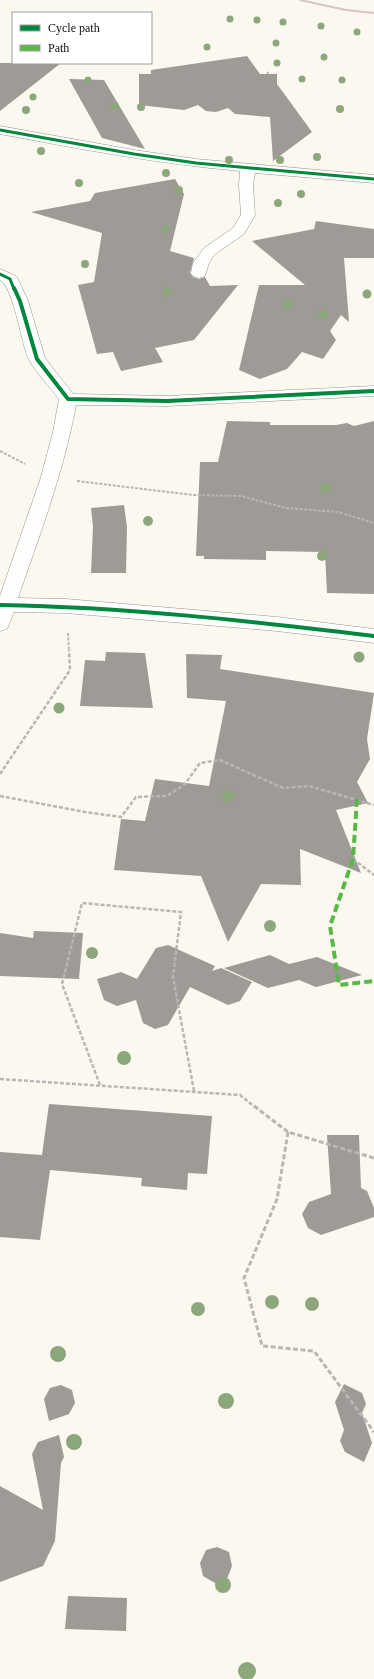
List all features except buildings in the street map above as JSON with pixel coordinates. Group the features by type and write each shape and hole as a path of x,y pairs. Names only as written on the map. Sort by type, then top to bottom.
{"street":[{"path":"0,130 134,154 248,168 374,179"},
{"path":"199,273 201,263 209,251 239,231 248,215 246,185 248,168"},
{"path":"0,274 10,279 20,301 38,360 68,399 62,432 50,477 3,604 0,624"},
{"path":"68,399 167,401 374,391"},
{"path":"3,604 66,606 277,624 374,636"}],"path":[{"path":"0,451 50,477 110,486 193,495 242,496 286,508 338,512 374,523"},
{"path":"0,774 70,670 66,606"},
{"path":"0,796 85,812 122,816 136,797 168,796 184,784 200,763 220,760 283,788 309,786 374,805"},
{"path":"353,859 374,875"},
{"path":"100,1085 62,984 82,902 181,912 173,977 194,1092"},
{"path":"0,1079 240,1095 288,1132 374,1158"},
{"path":"288,1132 276,1199 244,1278 262,1346 314,1351 374,1432"}],"railway":[{"path":"300,0 346,10 374,13"}],"marked path":[{"path":"357,799 353,859 330,926 339,985 374,981"}],"cycle path":[{"path":"0,130 134,154 196,163 374,179"},
{"path":"0,274 10,279 20,301 37,359 68,399 167,401 374,391"},
{"path":"0,605 66,606 277,624 374,636"}]}
